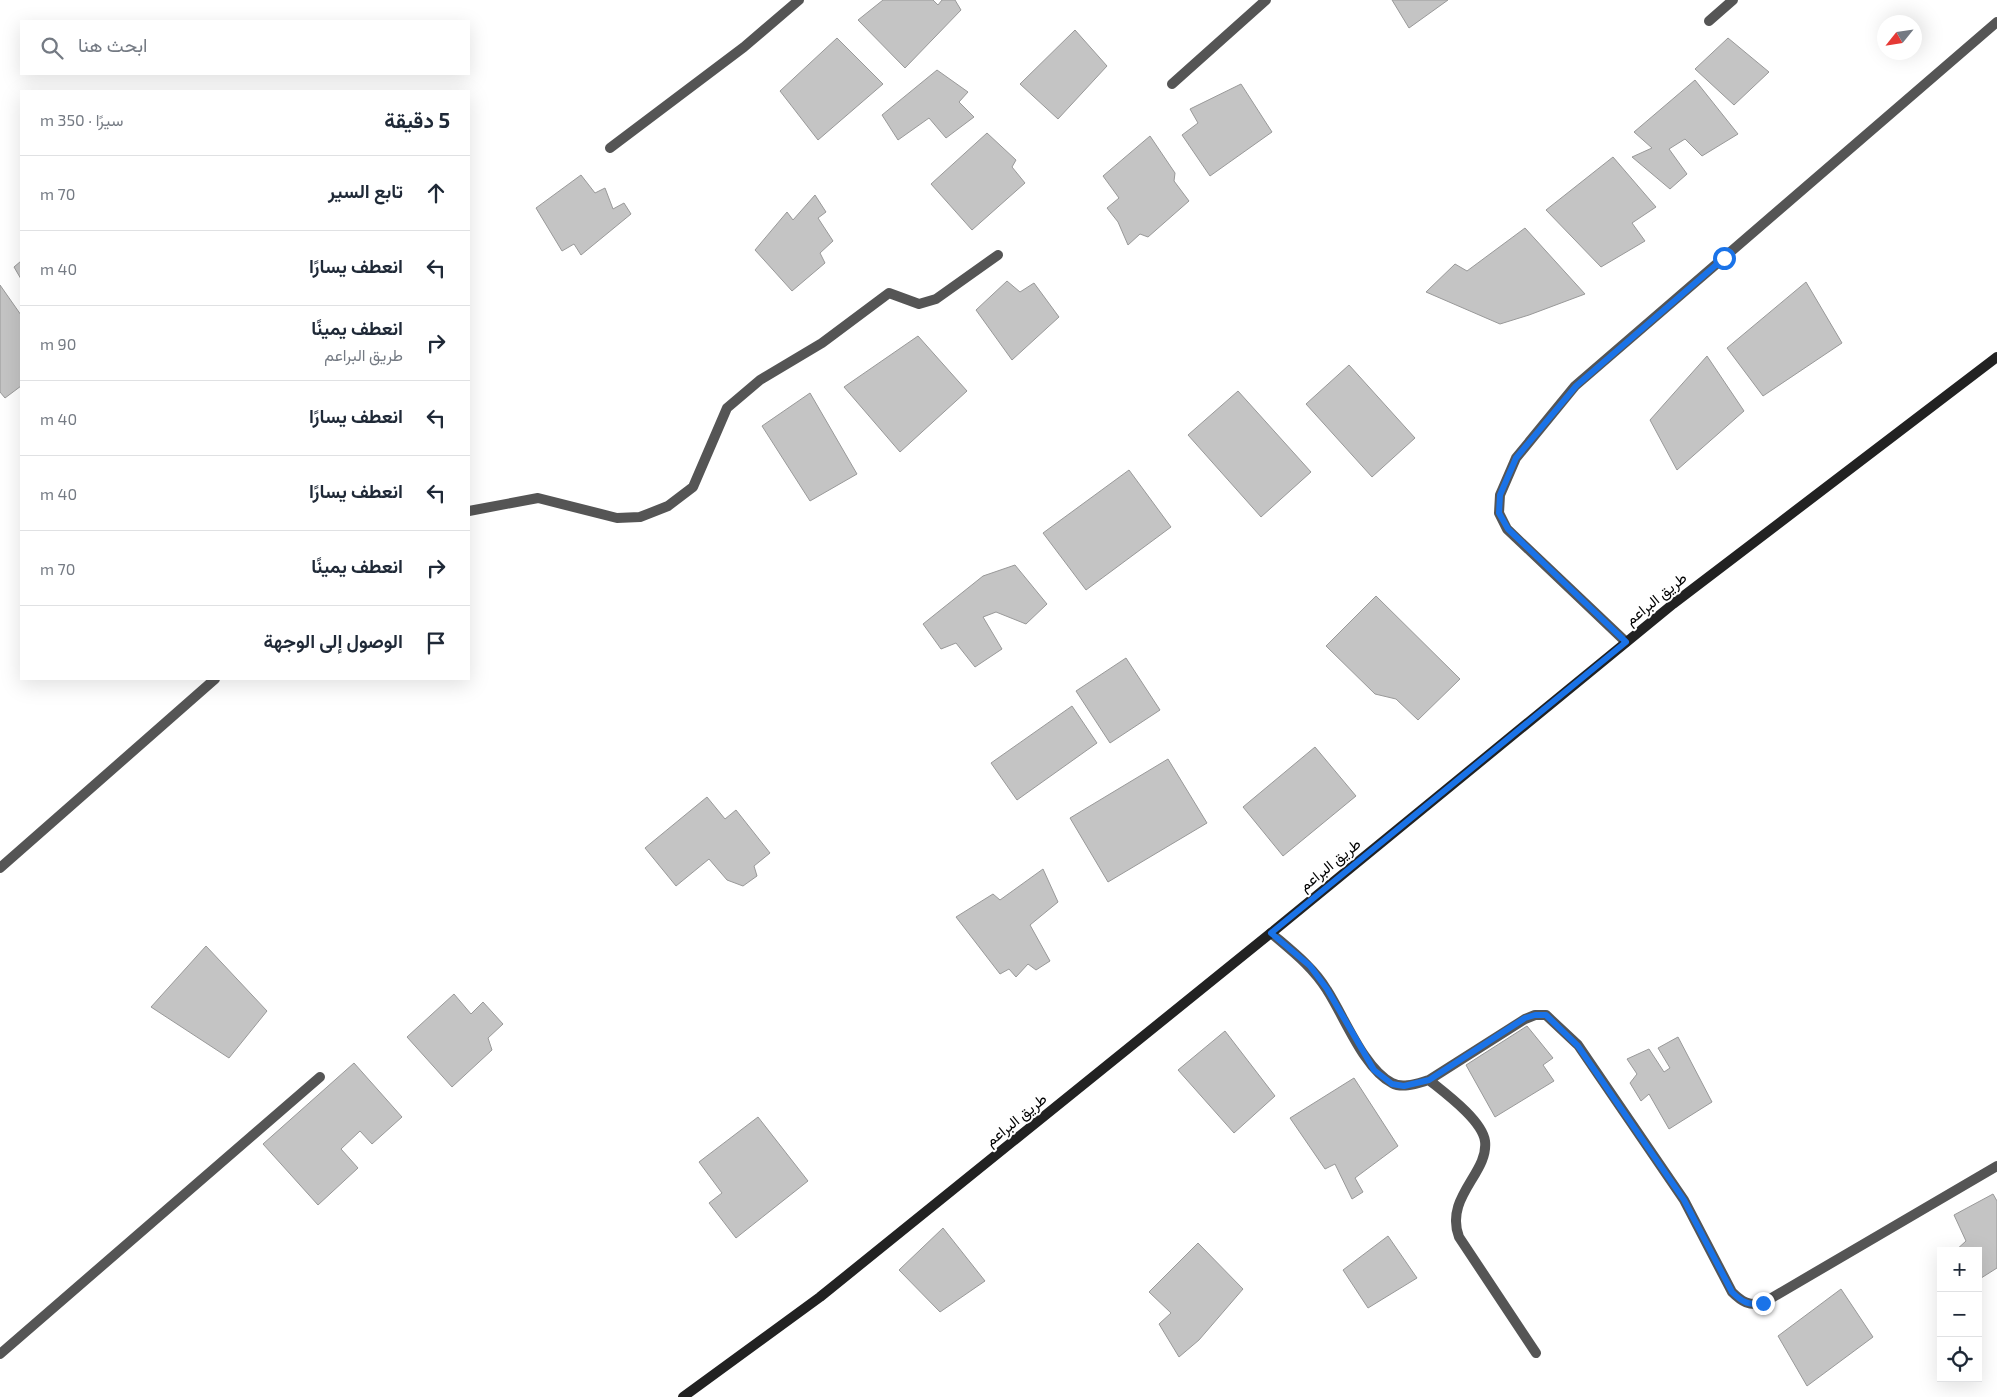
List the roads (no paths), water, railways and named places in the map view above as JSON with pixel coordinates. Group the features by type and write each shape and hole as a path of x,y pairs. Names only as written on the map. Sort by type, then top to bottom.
{"street":[{"path":"610,148 744,47 799,0"},
{"path":"1172,84 1266,0"},
{"path":"1709,21 1733,0"},
{"path":"1626,642 1508,529 1499,513 1500,495 1516,458 1576,386 1997,22"},
{"path":"470,511 538,498 617,518 640,517 668,506 692,487 727,408 760,380 822,343 889,293 918,304 936,299 998,255"},
{"name":"طريق البراعم","path":"683,1397 820,1297 1271,933 1673,604 1997,357"},
{"path":"0,868 214,680"},
{"path":"1271,933 1310,966 1327,989 1374,1070 1392,1084 1404,1086 1429,1080 1525,1018 1535,1015 1546,1015 1578,1046 1684,1200 1732,1292 1741,1301 1753,1305 1763,1303 1997,1166"},
{"path":"0,1354 320,1077"},
{"path":"1429,1080 1461,1106 1475,1123 1485,1140 1484,1155 1456,1210 1454,1225 1459,1237 1536,1353"}]}
